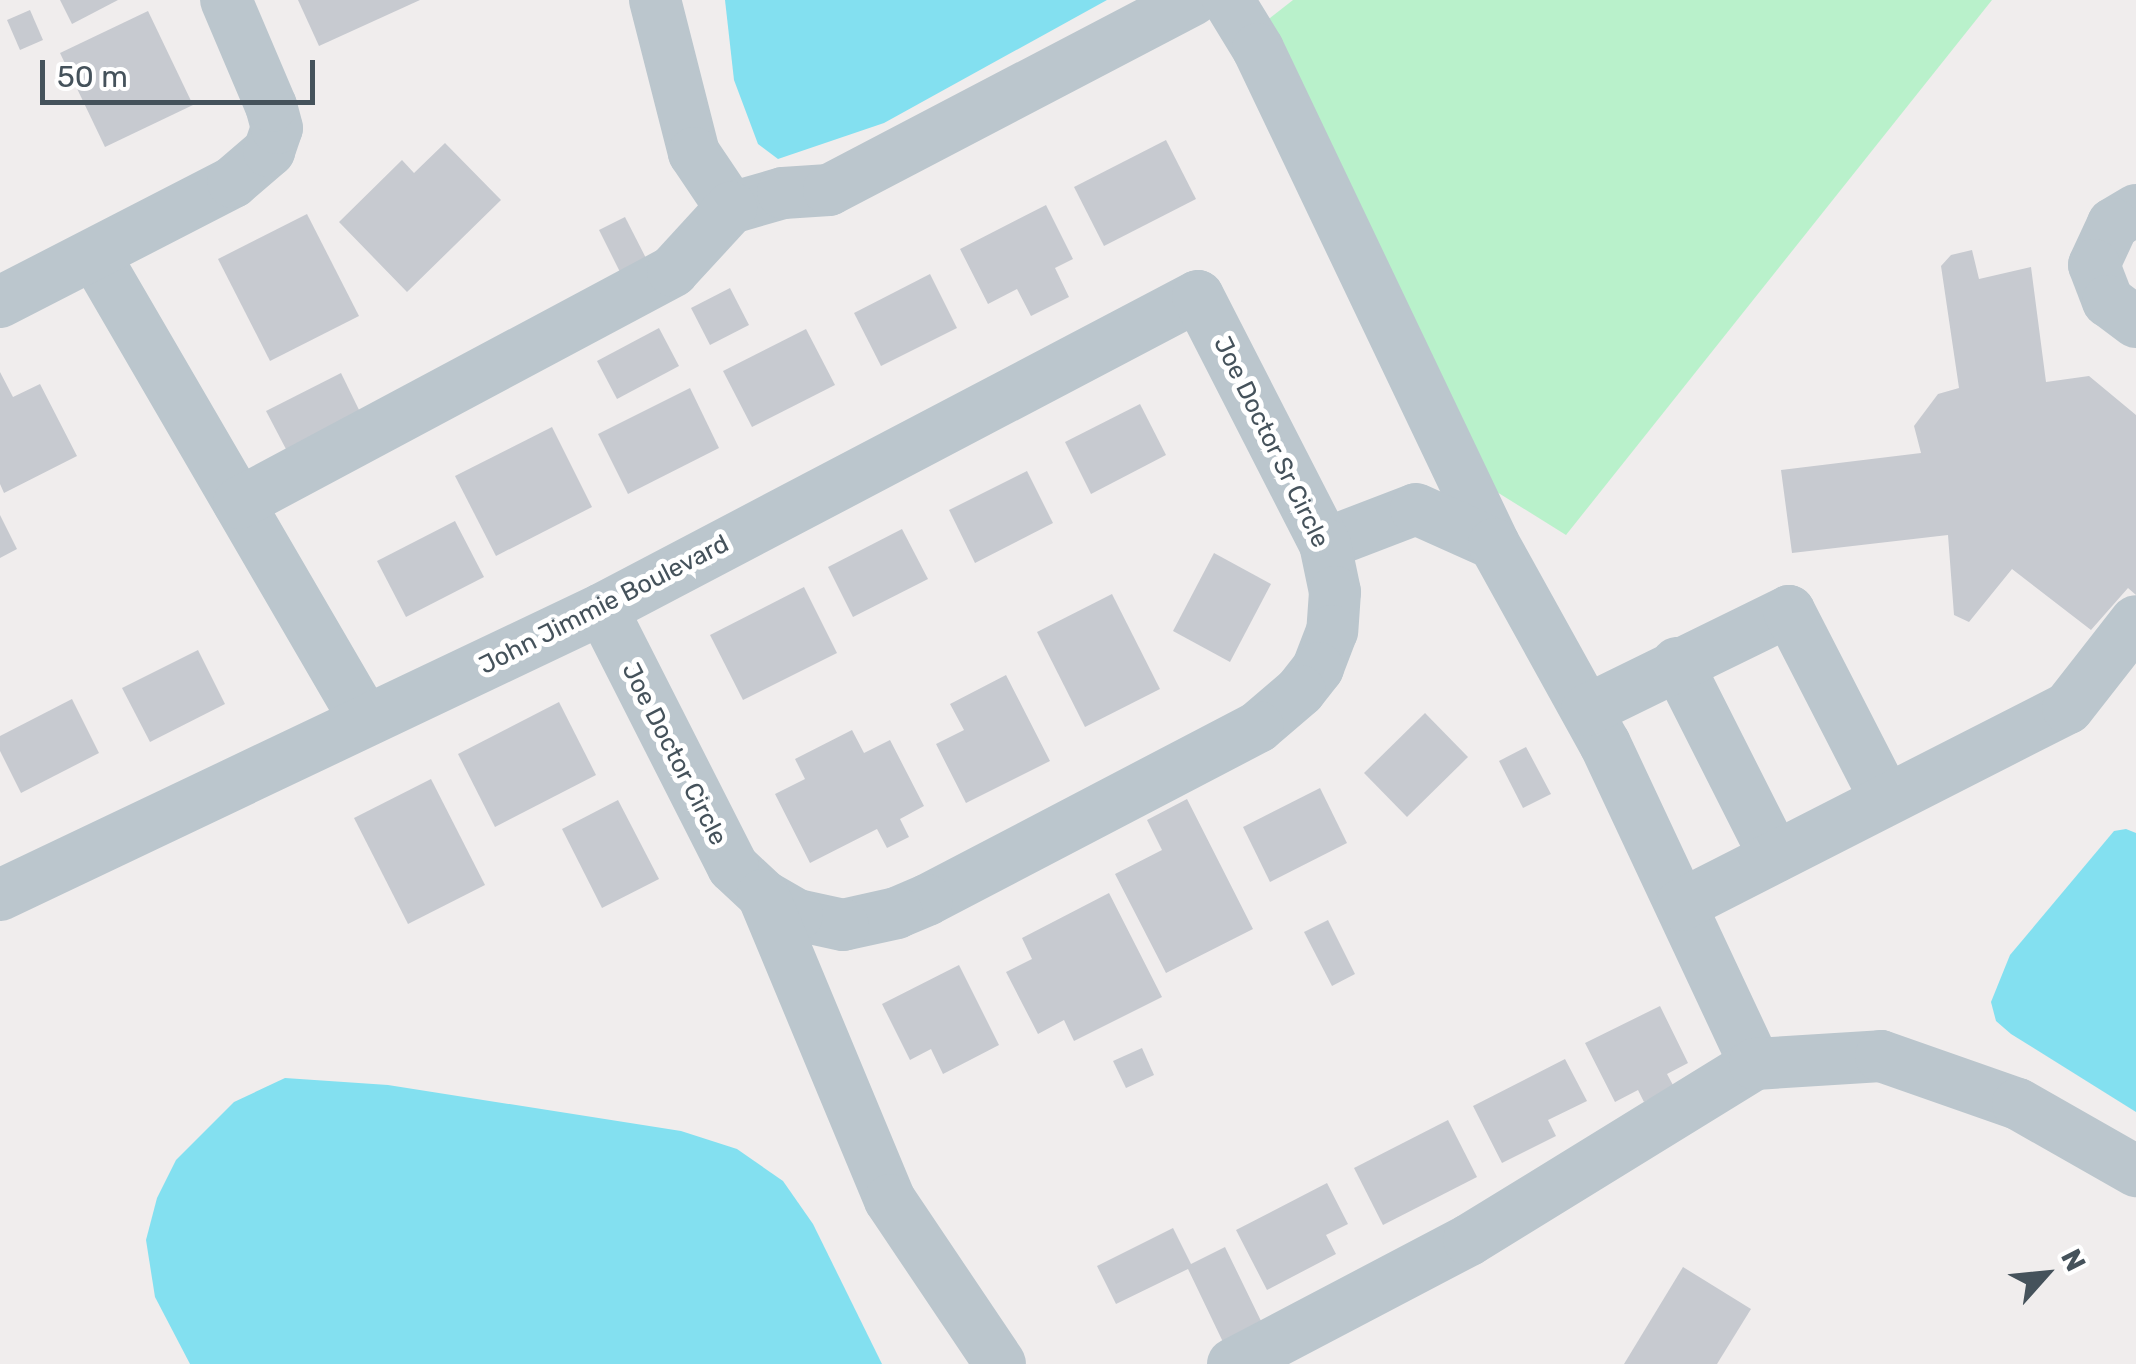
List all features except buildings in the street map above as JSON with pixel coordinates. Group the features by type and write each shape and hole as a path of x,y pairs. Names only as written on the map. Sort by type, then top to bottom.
{"street":[{"path":"0,302 233,182 269,151 277,128 271,106 226,0"},
{"path":"655,0 694,153 731,208"},
{"path":"239,504 673,271 731,208 783,193 828,190 1192,0"},
{"path":"1228,0 1258,49 1494,544 1587,710 1755,1064"},
{"path":"2136,210 2113,224 2094,265 2108,301 2136,322"},
{"path":"94,256 365,720"},
{"name":"Joe Doctor Sr Circle","path":"1085,818 1258,727 1300,691 1318,668 1332,631 1335,592 1325,544 1198,296"},
{"name":"John Jimmie Boulevard","path":"0,896 602,609 1198,296"},
{"path":"1325,544 1416,509 1494,544"},
{"name":"Joe Doctor Circle","path":"602,609 733,867 762,895 814,922 844,926 896,913 1085,818"},
{"path":"1587,710 1788,611 1886,800"},
{"path":"1682,905 2068,708 2136,621"},
{"path":"1677,664 1775,856"},
{"path":"762,895 890,1200 1000,1364"},
{"path":"1233,1364 1469,1240 1755,1064 1881,1056 2018,1104 2136,1172"}],"green space":[{"path":"1293,0 1992,0 1566,535 1476,479 1265,22"}],"water":[{"path":"725,0 1107,0 884,123 778,159 758,144 734,80"},
{"path":"2126,829 2136,833 2136,1112 2011,1034 1996,1021 1991,1002 2010,955 2114,831"},
{"path":"285,1078 388,1085 681,1131 737,1149 783,1181 813,1224 882,1364 190,1364 155,1297 146,1240 157,1198 176,1160 234,1102"}]}
